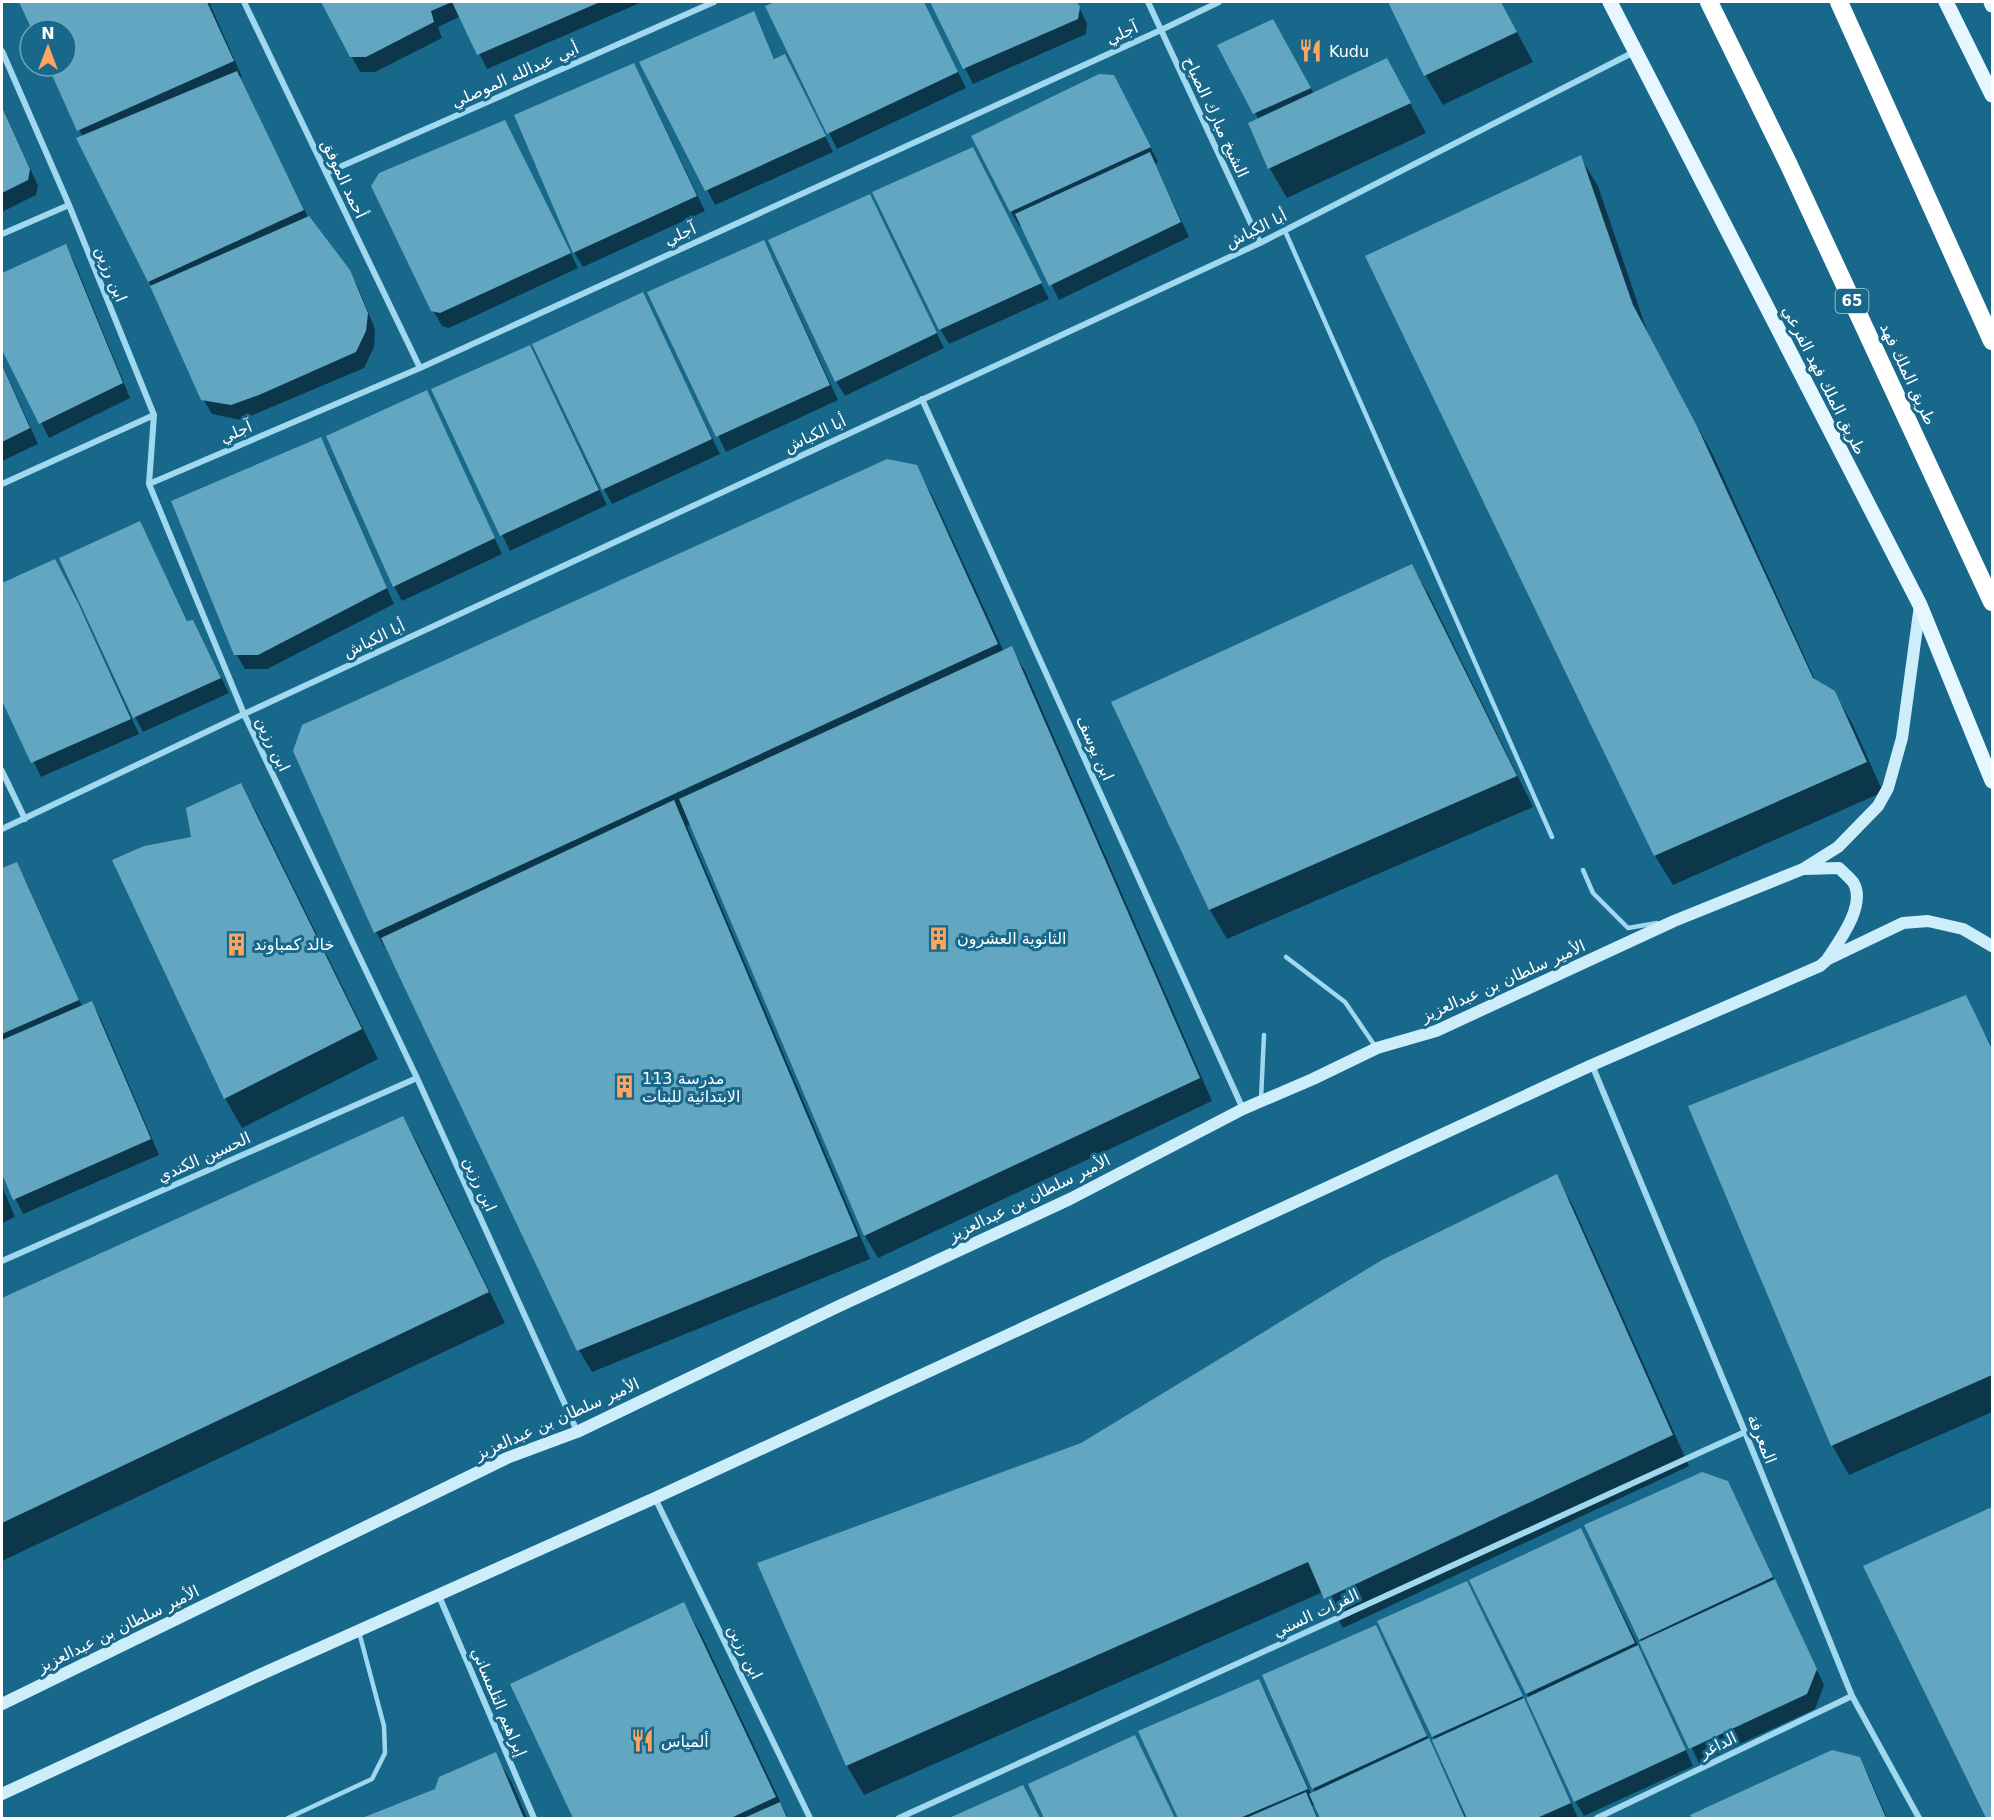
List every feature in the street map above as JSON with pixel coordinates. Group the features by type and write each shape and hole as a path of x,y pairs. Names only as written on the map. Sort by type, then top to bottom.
{"highway":[{"name":"طريق الملك فهد","path":"1709,2 1788,163 1992,602"},
{"path":"1839,2 1992,341"}],"main road":[{"name":"طريق الملك فهد الفرعي","path":"1610,2 1920,605 1992,781"},
{"path":"1946,2 1992,95"}],"street":[{"name":"أحمد الموفق","path":"244,2 420,368"},
{"name":"أبي عبدالله الموصلي","path":"326,173 714,2"},
{"name":"الشيخ مبارك الصباح","path":"1148,2 1260,243"},
{"name":"آجلي","path":"149,484 420,368 1219,2"},
{"name":"ابن رزين","path":"2,51 69,205 154,415 149,484 244,714 417,1078 577,1432"},
{"name":"أبا الكباش","path":"2,829 244,714 1260,243 1634,52"},
{"path":"2,234 69,205"},
{"name":"ابن يوسف","path":"922,399 1243,1108"},
{"path":"2,484 154,415"},
{"name":"الأمير سلطان بن عبدالعزيز","path":"2,1704 507,1458 577,1432 837,1307 1070,1199 1243,1108 1313,1079 1377,1048 1436,1031 1674,921 1803,869 1838,847 1878,806 1888,788 1902,738 1920,605"},
{"path":"2,771 25,819"},
{"path":"1803,869 1839,868 1854,884 1856,908 1849,925 1828,959"},
{"path":"2,1794 656,1498 1592,1065 1820,966 1828,959 1903,923 1928,921 1963,929 1992,946"},
{"name":"المعرفة","path":"1592,1065 1852,1696 1918,1818"},
{"name":"الحسين الكندي","path":"2,1261 417,1078"},
{"name":"الفرات السني","path":"898,1818 1745,1432"},
{"name":"ابن رزين","path":"656,1498 810,1818"},
{"name":"إبراهيم التلمساني","path":"439,1596 534,1818"},
{"name":"الداغر","path":"1597,1818 1852,1696"}],"lane":[{"path":"1285,231 1552,837"},
{"path":"1583,870 1593,892 1628,928 1674,921"},
{"path":"1286,957 1345,1002 1377,1048"},
{"path":"1261,1101 1264,1035"},
{"path":"288,1818 372,1779 385,1753 384,1726 358,1631"}],"building":[{"path":"19,2 207,2 234,61 77,131 53,78 78,78 78,18 26,18"},
{"path":"321,2 452,2 431,11 434,22 366,57 350,57"},
{"path":"452,2 600,2 477,55"},
{"path":"775,2 924,2 958,72 827,134 765,6"},
{"path":"930,2 1077,2 1080,7 1078,19 963,69"},
{"path":"1388,2 1501,2 1517,32 1424,76"},
{"path":"754,11 774,59 785,54 826,136 705,191 639,62"},
{"path":"1273,19 1311,88 1253,114 1217,45"},
{"path":"1387,58 1411,103 1268,169 1248,123"},
{"path":"634,63 697,196 573,253 514,115"},
{"path":"237,71 304,210 148,282 76,138"},
{"path":"1099,74 1114,75 1151,147 1010,212 971,136"},
{"path":"2,107 30,169 28,180 2,193"},
{"path":"505,120 571,253 440,313 431,311 371,186 379,173"},
{"path":"973,147 1042,283 939,330 872,192"},
{"path":"1150,152 1181,222 1049,286 1015,214"},
{"path":"1581,155 1633,305 1697,426 1813,678 1835,691 1867,762 1654,856 1365,256"},
{"path":"870,194 937,333 835,382 768,240"},
{"path":"309,216 350,270 368,313 366,331 356,352 231,405 201,400 150,286"},
{"path":"764,240 830,385 716,437 647,292"},
{"path":"66,244 123,383 39,424 2,350 2,273"},
{"path":"643,292 712,439 602,490 532,344"},
{"path":"530,345 599,490 500,536 431,389"},
{"path":"2,365 30,428 2,442"},
{"path":"427,390 495,538 393,587 326,436"},
{"path":"321,437 387,588 258,655 234,655 171,501"},
{"path":"887,459 917,465 998,644 374,933 293,751 302,725"},
{"path":"140,521 187,621 193,620 221,678 133,718 59,558"},
{"path":"55,559 78,603 131,719 31,763 2,701 2,583"},
{"path":"1412,564 1517,776 1209,910 1111,702"},
{"name":"الثانوية العشرون","path":"1012,646 1200,1078 864,1236 679,799"},
{"name":"خالد كمباوند","path":"241,783 362,1029 224,1099 112,860 144,846 191,837 186,808"},
{"name":"مدرسة 113 الابتدائية للبنات","path":"674,800 858,1236 577,1351 381,938"},
{"path":"17,862 79,1000 2,1034 2,868"},
{"path":"1966,995 1992,1049 1992,1375 1831,1446 1688,1106"},
{"path":"92,1001 151,1139 13,1200 2,1174 2,1040"},
{"path":"403,1116 489,1292 2,1523 2,1298"},
{"path":"1557,1174 1673,1435 1324,1599 1308,1562 846,1766 757,1563 1081,1443 1382,1260"},
{"path":"1702,1472 1728,1481 1773,1577 1639,1640 1584,1525"},
{"path":"1992,1507 1992,1818 1986,1818 1863,1566"},
{"path":"1581,1528 1635,1643 1526,1694 1469,1580"},
{"path":"1775,1579 1817,1669 1807,1694 1689,1749 1639,1642"},
{"path":"1467,1581 1523,1696 1432,1737 1377,1621"},
{"name":"ألمياس","path":"684,1602 776,1797 731,1818 573,1818 510,1684"},
{"path":"1376,1625 1427,1736 1312,1789 1262,1675"},
{"path":"1638,1645 1686,1750 1574,1802 1526,1698"},
{"path":"1259,1679 1308,1789 1240,1818 1178,1818 1138,1731"},
{"path":"1524,1698 1571,1803 1537,1818 1467,1818 1432,1740"},
{"path":"1135,1735 1175,1818 1044,1818 1028,1784"},
{"path":"1429,1738 1465,1818 1320,1818 1309,1794"},
{"path":"1832,1750 1860,1757 1886,1818 1692,1818 1690,1815"},
{"path":"496,1752 524,1818 362,1818 435,1789 439,1777"},
{"path":"1023,1785 1040,1818 949,1818"},
{"path":"1306,1792 1317,1818 1246,1818"},
{"path":"780,1802 787,1818 744,1818"}],"place":[{"name":"Kudu","path":"1311,51"},
{"name":"الثانوية العشرون","path":"939,938"},
{"name":"خالد كمباوند","path":"236,944"},
{"name":"مدرسة 113 الابتدائية للبنات","path":"624,1087"},
{"name":"ألمياس","path":"643,1741"}]}
